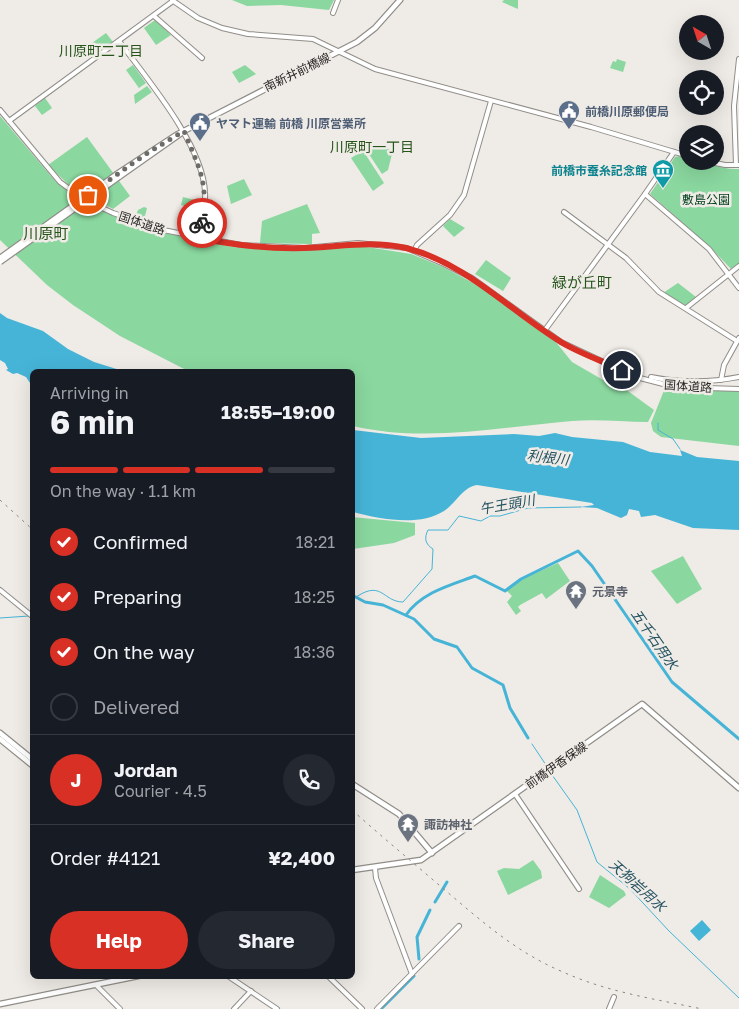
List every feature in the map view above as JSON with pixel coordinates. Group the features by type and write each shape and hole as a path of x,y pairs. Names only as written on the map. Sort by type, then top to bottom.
{"main road":[{"name":"南新井前橋線","path":"0,258 184,131 339,52 375,28 400,0"},
{"name":"南新井前橋線","path":"0,262 118,176"},
{"name":"前橋伊香保線","path":"355,870 418,862 550,771 642,704 739,788"},
{"path":"0,733 30,757"},
{"path":"0,739 30,763"},
{"path":"355,786 399,814 432,853"},
{"path":"0,1004 124,979"}],"street":[{"path":"9,121 154,16 173,0 198,18 222,28 248,34 307,38 374,69 679,153"},
{"path":"333,13 338,0"},
{"path":"154,16 202,58"},
{"path":"119,41 184,131 202,178 205,192 199,238"},
{"path":"724,163 737,165 734,106 739,59"},
{"path":"414,251 418,244 453,211 464,195 491,101"},
{"name":"国体道路","path":"0,110 48,170 78,196 99,207 152,227 199,238 250,246 305,248 358,244 400,247 414,251 472,278 568,346 651,382 674,387 739,389"},
{"path":"544,330 674,152"},
{"path":"645,194 709,249 739,288"},
{"path":"564,212 624,256 656,290 738,339"},
{"path":"624,256 636,273 657,293 738,339"},
{"path":"686,308 739,266"},
{"path":"721,380 723,368 738,339"},
{"path":"651,377 675,382 721,380 739,377"},
{"path":"0,590 30,614"},
{"path":"516,794 579,889"},
{"path":"375,868 376,878 412,974"},
{"path":"377,1009 459,926"},
{"path":"233,979 277,1009"},
{"path":"331,979 362,1009"},
{"path":"96,985 120,1009"},
{"path":"234,1009 251,991"},
{"path":"609,1009 614,996"}],"green space":[{"path":"232,0 334,0 329,10 281,5 247,6"},
{"path":"504,0 518,0 518,9 502,2"},
{"path":"155,20 171,35 156,45 144,28"},
{"path":"106,33 113,42 98,51 92,43"},
{"path":"617,59 626,62 623,72 610,68 613,61 616,62"},
{"path":"133,65 146,83 139,88 126,70"},
{"path":"245,65 256,74 239,83 232,72"},
{"path":"147,86 152,92 135,104 134,95"},
{"path":"45,98 52,108 42,115 35,106"},
{"path":"0,116 56,182 74,196 92,206 161,232 233,247 293,250 361,246 411,254 443,267 481,287 555,341 572,362 610,384 621,386 654,410 648,422 581,420 490,430 435,433 380,431 355,426 355,369 184,369 120,336 73,305 47,285 0,240"},
{"path":"87,137 130,196 113,209 72,188 48,165"},
{"path":"365,143 393,150 388,170 382,174 363,145"},
{"path":"360,146 384,183 373,191 351,158 356,155 353,150"},
{"name":"敷島公園","path":"679,156 679,170 724,170 724,168 739,169 739,263 731,269 711,248 650,194 675,157"},
{"path":"244,179 252,195 231,204 227,186"},
{"path":"183,197 202,202 200,210 181,205"},
{"path":"307,204 320,233 312,234 312,244 260,243 262,221"},
{"path":"144,207 147,208 144,220 135,217 138,210"},
{"path":"450,219 465,228 454,237 443,226"},
{"path":"486,260 511,278 503,291 475,274"},
{"path":"678,283 696,297 685,306 663,293"},
{"path":"665,388 739,391 739,446 661,437 653,431 651,423"},
{"path":"355,517 415,523 415,535 394,543 355,549"},
{"path":"683,556 702,589 677,604 651,571"},
{"path":"558,563 570,581 546,599 542,593 520,605 518,607 521,611 516,615 507,602 512,596 507,591 518,581"},
{"path":"533,860 541,871 542,878 508,895 497,871 504,868 519,869"},
{"path":"600,875 624,891 626,895 609,908 589,897"}],"water":[{"path":"0,313 7,318 43,331 68,349 94,362 117,369 30,369 30,383 26,377 6,370 8,369 5,363 0,360"},
{"name":"利根川","path":"355,430 421,438 514,434 539,436 555,433 572,437 623,442 650,452 682,456 680,450 697,457 739,461 739,530 693,528 655,515 641,517 639,511 629,509 627,515 621,518 597,508 580,507 594,505 592,503 477,485 472,486 448,508 434,516 411,520 375,517 355,512"},
{"path":"702,920 711,930 699,941 690,931"}],"waterway":[{"path":"658,423 658,430 673,439 680,449"},
{"name":"午王頭川","path":"355,598 362,593 376,591 396,601 403,602 432,569 433,549 427,543 426,536 428,530 448,530 459,516 481,521 490,516 500,516 528,508 581,507"},
{"name":"五千石用水","path":"406,615 420,600 456,583 475,576 505,591 521,579 578,551 592,566 672,682 739,739"},
{"path":"355,597 365,602 383,605 414,619 434,639 457,647 472,668 503,685 510,708 528,738"},
{"name":"午王頭川","path":"0,618 29,616"},
{"name":"天狗岩用水","path":"532,744 548,768"},
{"name":"天狗岩用水","path":"550,772 577,810 597,862 630,889 669,931 739,998"},
{"path":"435,902 447,882"},
{"path":"419,959 417,937 430,910"},
{"path":"381,1009 414,976"}],"railway":[{"path":"0,500 30,527"},
{"path":"355,813 483,922 529,955 563,972 597,985 702,1009"}],"way so far":[{"path":"88,195 146,154 184,131 204,184 205,202 202,223"}],"place":[{"name":"前橋川原郵便局","path":"569,130"},
{"name":"ヤマト運輸 前橋 川原営業所","path":"200,142"},
{"name":"前橋市蚕糸記念館","path":"663,189"},
{"name":"元景寺","path":"576,610"},
{"name":"諏訪神社","path":"408,843"}],"district":[{"name":"川原町二丁目","path":"101,50"},
{"name":"川原町一丁目","path":"372,146"},
{"name":"川原町","path":"46,233"},
{"name":"緑が丘町","path":"582,282"}],"route":[{"path":"202,223 199,238 241,245 298,248 358,244 407,248 433,258 472,278 561,342 622,370"}]}
